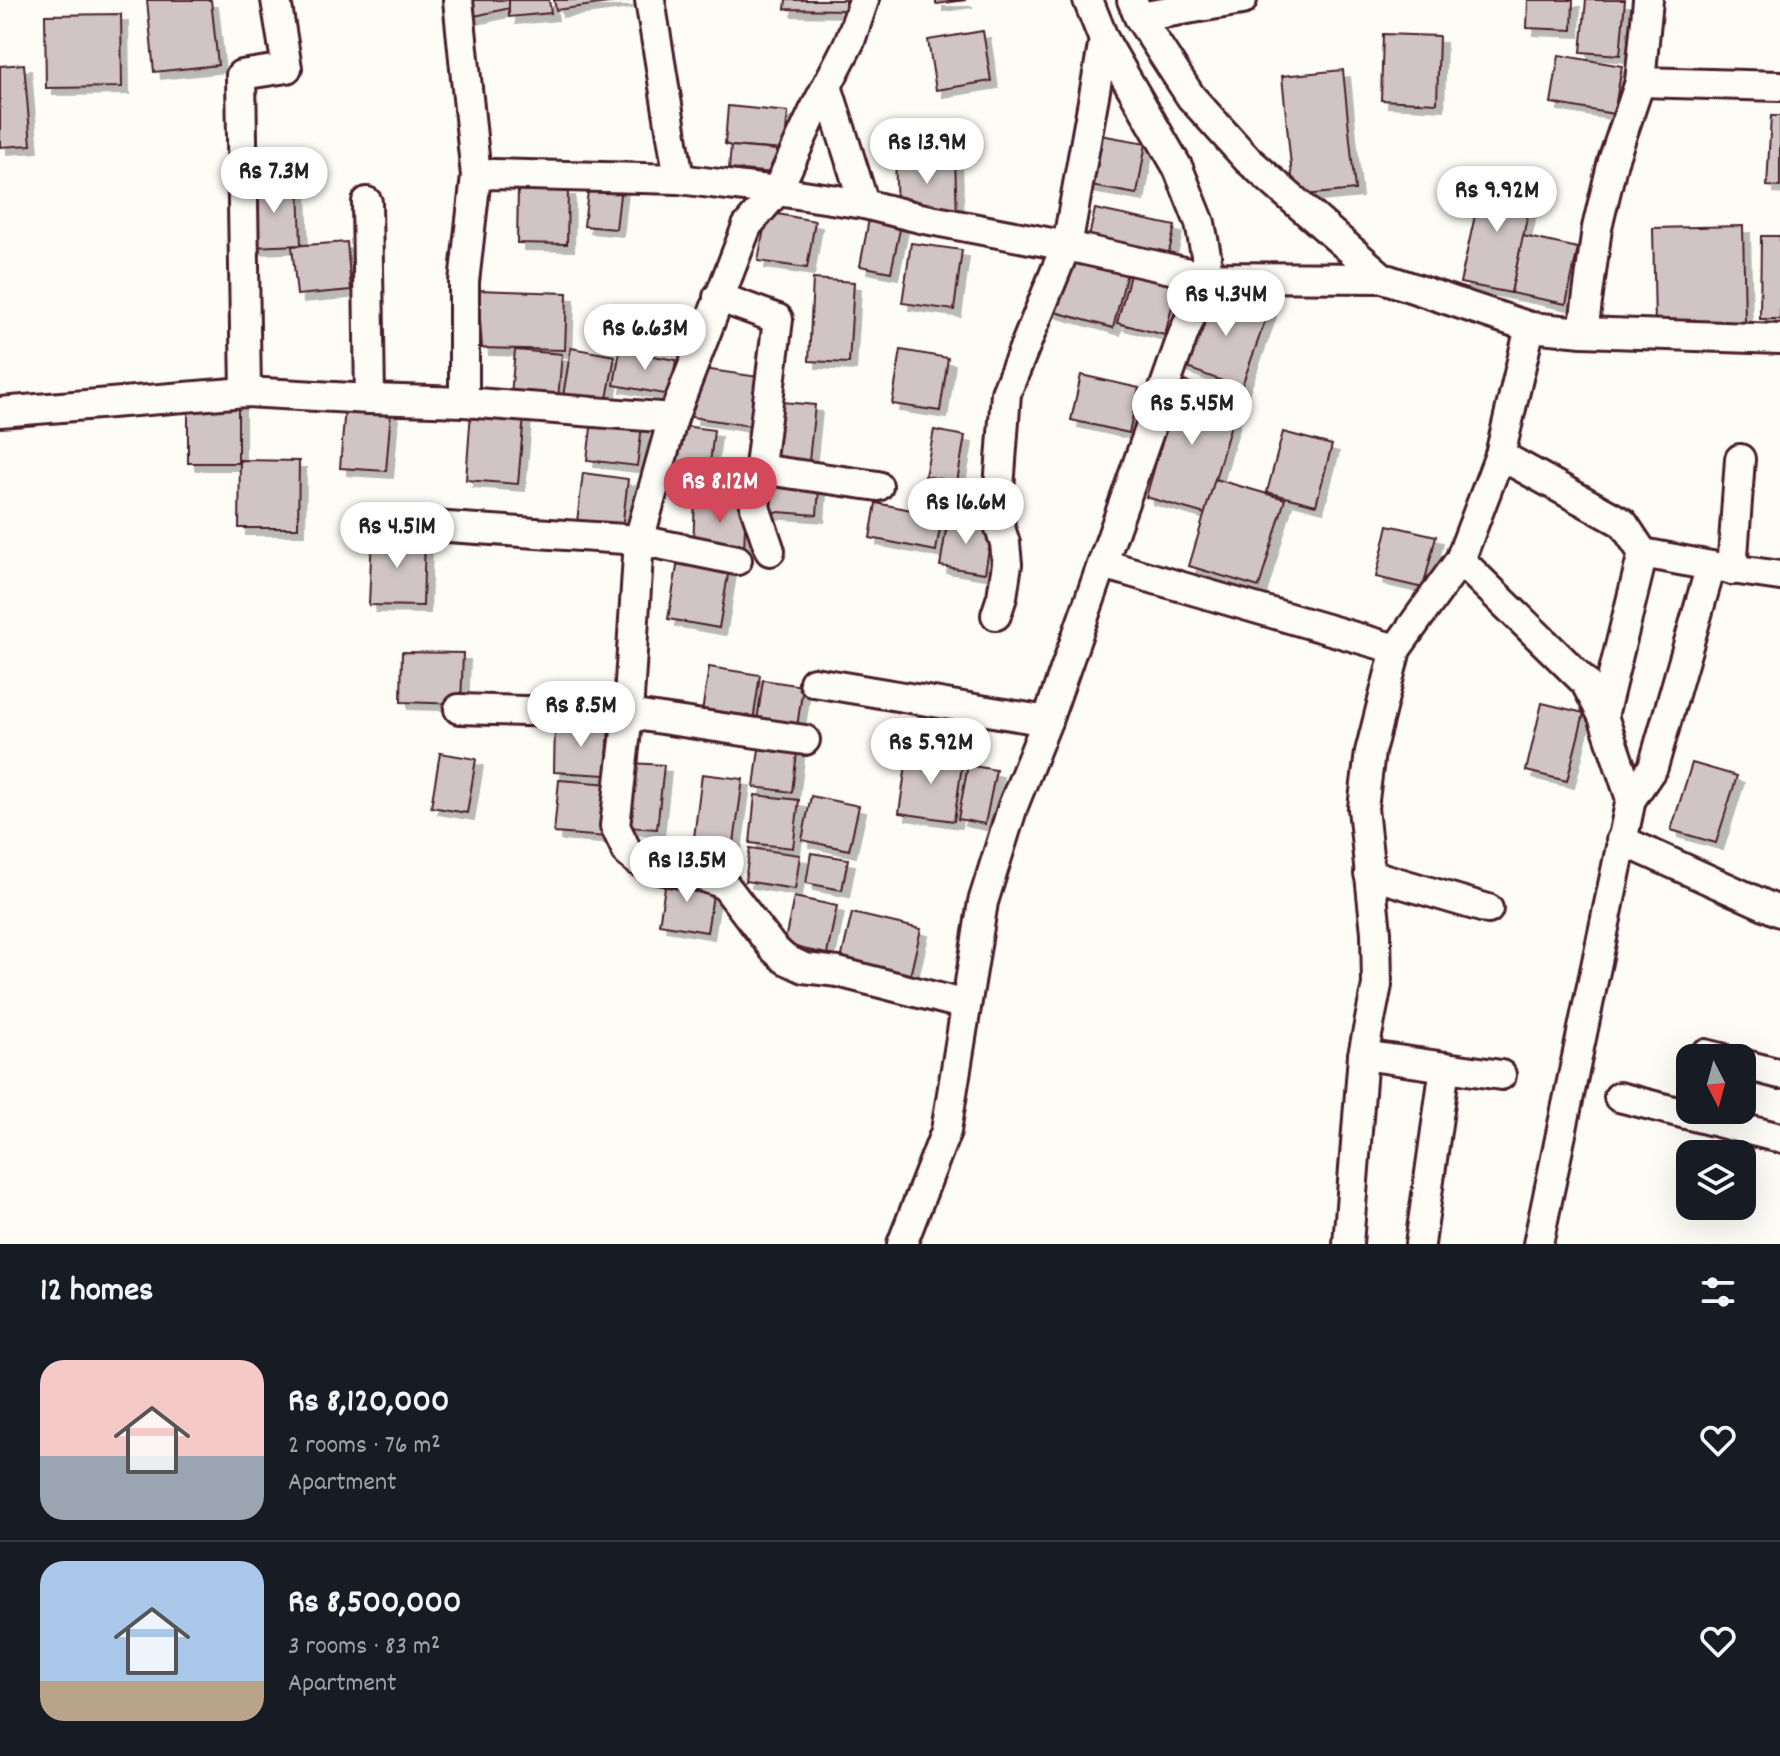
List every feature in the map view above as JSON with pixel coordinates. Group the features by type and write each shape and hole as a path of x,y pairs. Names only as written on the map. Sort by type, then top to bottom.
{"street":[{"path":"246,392 241,75 287,68 276,0"},
{"path":"458,0 476,176 464,282 464,402"},
{"path":"650,0 679,179"},
{"path":"864,0 850,41 777,191 747,226 673,418 639,540 628,714 615,826 628,853 638,861 658,869 724,884 785,959 804,968 838,972 966,1005"},
{"path":"902,1244 946,1131 983,902 1013,806 1047,721 1183,335 1207,277 1200,223 1178,168 1104,40 1088,0"},
{"path":"1242,0 1135,9 1191,97 1248,160 1383,278"},
{"path":"1583,332 1597,228 1613,161 1640,82 1648,0"},
{"path":"996,615 1007,564 998,502 1006,393 1067,246 1104,40"},
{"path":"1640,82 1780,86"},
{"path":"827,86 864,204"},
{"path":"476,176 679,179 777,191 864,204 1207,277 1383,278 1530,327 1583,332 1780,339"},
{"path":"367,202 370,399"},
{"path":"718,297 778,319 755,507 770,551"},
{"path":"1348,1244 1363,1055 1377,985 1376,932 1363,808 1370,752 1396,649 1460,560 1500,455 1530,327"},
{"path":"0,412 246,392 464,402 673,418"},
{"path":"1500,455 1623,523 1643,553 1780,576"},
{"path":"1538,1244 1631,799 1653,767 1722,568 1740,459"},
{"path":"759,469 878,486"},
{"path":"389,523 639,540 737,560"},
{"path":"1603,716 1643,553"},
{"path":"1460,560 1585,682 1603,716 1631,799"},
{"path":"1103,564 1396,649"},
{"path":"814,682 1047,721"},
{"path":"459,709 628,714 805,740"},
{"path":"1621,840 1780,912"},
{"path":"1369,874 1488,909"},
{"path":"1363,1055 1501,1075"},
{"path":"1420,1244 1445,1067"},
{"path":"1756,1068 1780,1074"},
{"path":"1619,1097 1780,1138"}],"building":[{"path":"147,0 211,0 218,65 154,72"},
{"path":"465,0 509,0 510,8 466,18"},
{"path":"509,0 549,0 551,13 509,17"},
{"path":"554,0 631,0 556,10"},
{"path":"786,0 845,0 845,10 785,9"},
{"path":"936,0 966,0 936,4"},
{"path":"1528,0 1573,0 1572,30 1527,28"},
{"path":"1586,0 1625,0 1620,55 1581,52"},
{"path":"121,14 122,87 46,88 45,15"},
{"path":"983,31 991,81 936,90 928,40"},
{"path":"1383,34 1439,36 1437,103 1381,100"},
{"path":"1559,55 1622,66 1614,114 1551,103"},
{"path":"24,64 31,145 0,147 0,66"},
{"path":"1343,70 1355,190 1294,196 1282,76"},
{"path":"728,106 788,112 784,150 725,144"},
{"path":"1771,116 1780,116 1780,187 1767,186"},
{"path":"1094,134 1146,143 1137,194 1085,185"},
{"path":"731,146 777,150 775,173 729,169"},
{"path":"955,158 957,218 897,207 895,159"},
{"path":"1484,175 1534,185 1511,293 1460,283"},
{"path":"589,182 621,186 616,229 584,226"},
{"path":"299,183 301,245 250,247 248,185"},
{"path":"518,189 568,189 567,244 517,243"},
{"path":"1095,209 1175,226 1166,265 1087,247"},
{"path":"767,212 815,221 807,268 758,261"},
{"path":"870,214 902,220 891,272 860,266"},
{"path":"1743,226 1745,322 1655,324 1653,228"},
{"path":"1523,236 1578,248 1566,304 1511,293"},
{"path":"1761,236 1780,236 1780,319 1760,319"},
{"path":"347,242 351,290 297,295 292,246"},
{"path":"911,243 962,250 954,310 902,303"},
{"path":"1063,253 1128,269 1113,328 1048,310"},
{"path":"1131,271 1178,282 1165,335 1117,323"},
{"path":"813,279 854,282 849,363 809,361"},
{"path":"1210,288 1269,310 1241,388 1182,366"},
{"path":"478,290 567,293 565,350 482,348"},
{"path":"571,348 615,356 606,404 563,396"},
{"path":"515,350 562,354 558,399 511,395"},
{"path":"620,350 676,360 670,395 614,385"},
{"path":"901,350 948,358 940,411 892,404"},
{"path":"697,368 759,377 752,426 691,417"},
{"path":"1081,375 1139,388 1129,433 1071,420"},
{"path":"1180,380 1239,397 1205,514 1146,497"},
{"path":"238,401 238,463 188,463 188,402"},
{"path":"771,401 815,405 808,470 764,466"},
{"path":"345,407 391,411 386,471 340,468"},
{"path":"471,411 524,415 518,484 466,480"},
{"path":"592,420 642,426 637,466 587,460"},
{"path":"676,425 714,430 709,472 670,467"},
{"path":"934,430 965,436 957,482 925,476"},
{"path":"1283,432 1332,445 1316,505 1267,492"},
{"path":"240,460 299,461 298,528 239,528"},
{"path":"583,473 628,479 622,528 577,522"},
{"path":"1215,479 1285,499 1259,587 1189,566"},
{"path":"767,484 819,488 817,515 765,511"},
{"path":"695,498 746,500 744,552 693,549"},
{"path":"876,503 942,516 936,551 870,538"},
{"path":"948,518 993,525 985,573 940,566"},
{"path":"1388,525 1436,536 1423,588 1376,577"},
{"path":"372,534 425,536 423,606 369,605"},
{"path":"679,555 730,563 719,628 668,619"},
{"path":"402,652 463,653 461,704 401,702"},
{"path":"709,667 760,675 752,728 701,719"},
{"path":"763,680 803,686 796,734 756,728"},
{"path":"1542,703 1584,713 1567,781 1526,771"},
{"path":"555,723 609,726 606,775 554,772"},
{"path":"760,741 798,745 792,792 754,787"},
{"path":"908,751 963,758 954,821 899,813"},
{"path":"440,753 476,759 467,813 431,807"},
{"path":"631,763 664,765 657,829 615,826"},
{"path":"1692,763 1737,776 1716,843 1671,830"},
{"path":"968,765 996,770 985,824 958,819"},
{"path":"702,774 743,779 734,843 694,838"},
{"path":"559,780 611,784 607,837 554,833"},
{"path":"755,795 799,800 793,848 750,843"},
{"path":"811,796 859,806 849,850 802,840"},
{"path":"750,848 800,855 795,889 745,881"},
{"path":"811,853 848,859 842,890 806,883"},
{"path":"667,875 715,883 707,932 659,924"},
{"path":"794,897 837,906 827,954 784,945"},
{"path":"852,913 921,929 910,976 841,960"}]}
